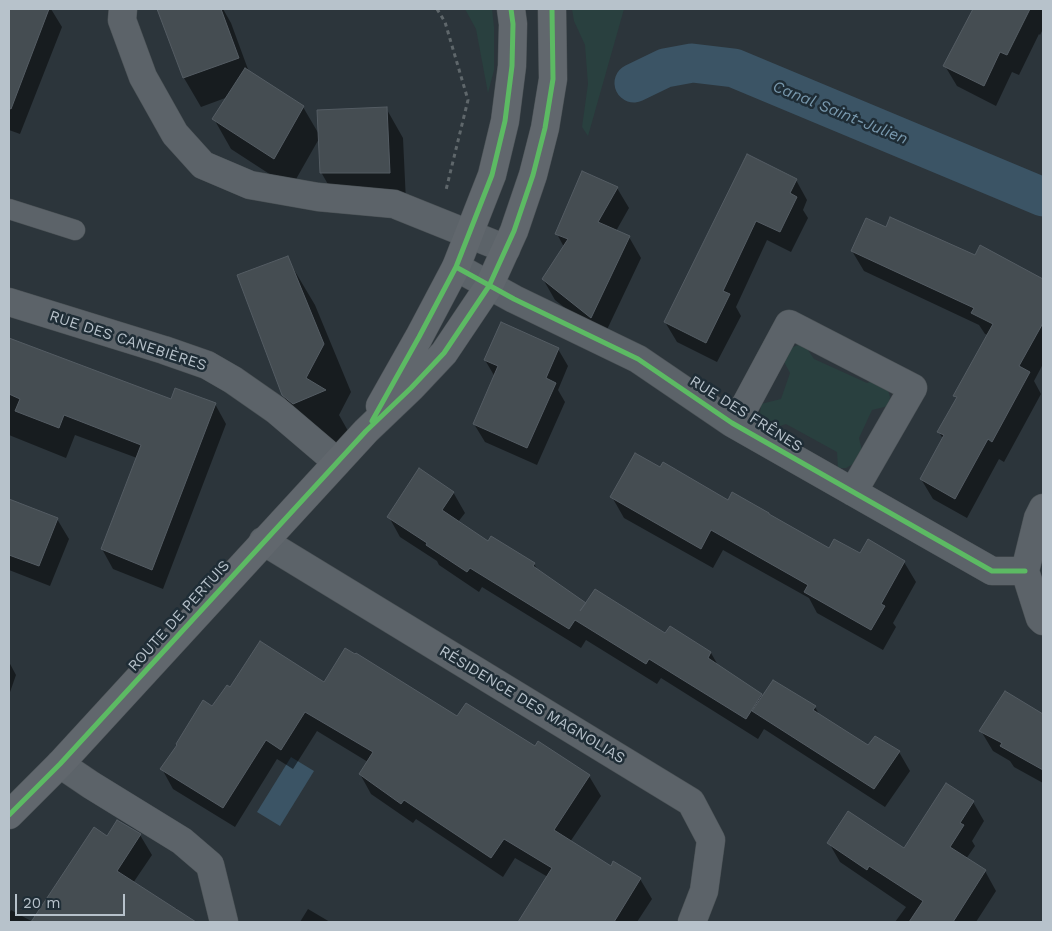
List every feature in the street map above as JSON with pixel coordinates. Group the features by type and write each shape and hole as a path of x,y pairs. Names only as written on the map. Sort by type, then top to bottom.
{"main road":[{"name":"ROUTE DE PERTUIS","path":"366,431 420,337 456,267 492,175 506,121 512,66 513,24 511,9"},
{"name":"ROUTE DE PERTUIS","path":"9,815 60,764 366,431 411,388 444,352 489,286 514,231 533,176 544,128 553,79 552,9"}],"street":[{"path":"123,9 122,20 143,77 175,134 203,165 250,185 318,197 394,204 506,248"},
{"name":"RUE DES FRÊNES","path":"456,267 489,286 638,359 732,423 992,571 1025,571"},
{"name":"RUE DES CANEBIÈRES","path":"9,302 207,365 233,380 276,410 337,462"},
{"path":"732,423 746,404 789,324 913,388 853,492"},
{"path":"1043,508 1038,518 1025,571 1040,618 1043,621"},
{"name":"RÉSIDENCE DES MAGNOLIAS","path":"263,542 691,802 711,840 704,891 692,922"},
{"path":"60,764 182,841 210,865 224,922"}],"lane":[{"path":"9,209 75,230"}],"path":[{"path":"437,9 445,22 468,100 439,222"}],"green space":[{"path":"465,9 492,9 494,70 488,93 476,29"},
{"path":"572,9 624,9 588,136 582,127 588,84 585,45 574,21"},
{"path":"800,344 810,344 808,350 814,359 867,383 881,378 886,383 890,397 888,406 872,410 859,438 862,451 857,462 846,468 838,468 837,452 786,424 768,430 763,425 760,414 761,404 781,399 790,373 782,358 789,349"}],"water":[{"path":"291,757 314,771 280,826 257,812"}],"building":[{"path":"9,9 49,9 11,109 9,108"},
{"path":"157,9 221,9 239,58 183,78"},
{"path":"973,9 1030,9 1007,55 1000,52 984,86 943,66"},
{"path":"245,68 304,106 274,159 212,119"},
{"path":"387,107 390,173 320,173 317,110"},
{"path":"747,154 797,179 790,193 797,197 780,232 756,221 723,291 730,294 706,343 664,322"},
{"path":"582,171 618,187 598,222 630,236 591,318 542,279 568,239 555,234"},
{"path":"890,217 975,255 980,245 1043,279 1043,323 1019,366 1030,372 992,442 988,439 955,499 920,479 944,435 937,432 957,397 953,396 993,324 971,313 974,308 851,251 866,218 886,227"},
{"path":"288,256 324,344 306,378 326,390 293,404 282,395 237,275"},
{"path":"501,322 559,348 546,378 556,383 527,448 473,424 498,366 484,360"},
{"path":"9,338 171,399 175,388 216,403 152,570 101,549 141,445 64,415 59,428 15,411 20,399 9,394"},
{"path":"635,453 660,467 663,462 728,500 732,492 829,548 834,539 860,553 868,539 905,561 881,604 885,606 871,630 804,592 808,585 711,530 701,549 610,497"},
{"path":"419,468 454,492 442,510 488,541 491,536 535,563 533,566 586,603 595,589 665,633 670,626 711,652 708,658 762,694 746,719 649,659 646,664 575,620 569,629 470,568 467,572 387,517"},
{"path":"9,499 58,518 39,566 9,555"},
{"path":"260,641 324,682 345,648 457,716 466,703 535,746 538,741 590,775 554,830 611,866 613,861 641,878 614,922 518,922 552,868 504,839 491,858 404,800 401,804 359,774 373,752 305,712 281,750 266,740 223,808 160,769 177,745 203,700 212,706 227,685 230,687"},
{"path":"773,680 816,706 813,710 868,745 875,736 900,751 874,789 752,711"},
{"path":"1005,691 1043,714 1043,770 1000,746 1002,743 979,731"},
{"path":"946,783 974,801 960,823 964,825 950,847 986,870 953,922 909,922 923,901 869,866 867,870 827,843 848,811 904,848"},
{"path":"117,820 141,834 117,871 196,922 31,922 94,827 107,836"}],"waterway":[{"name":"Canal Saint-Julien","path":"634,83 665,68 692,63 734,68 1043,197"}],"cycle path":[{"path":"372,421 456,267 492,175 505,121 512,66 513,24 511,9"},
{"path":"9,815 60,764 366,431 444,353 489,286 514,231 533,175 545,128 553,79 552,9"},
{"path":"456,267 514,299 638,359 732,423 992,571 1025,571"}]}
